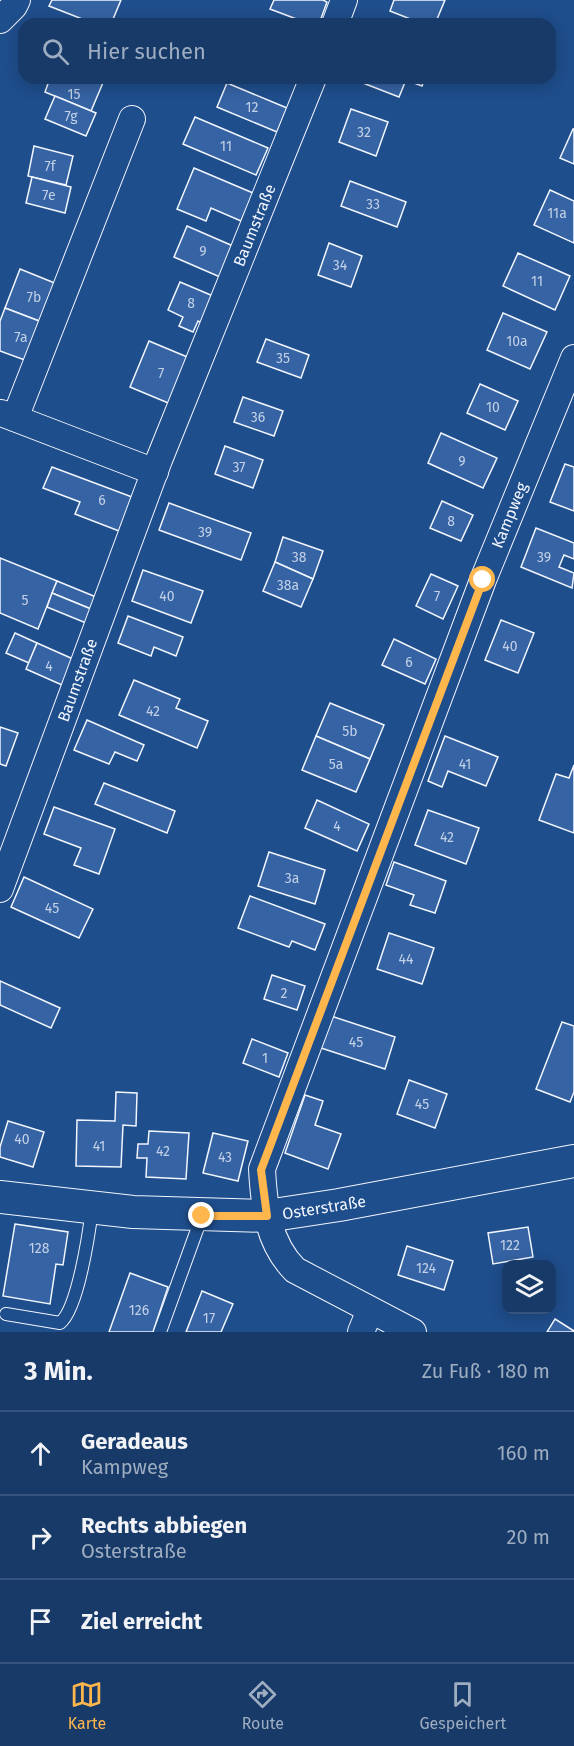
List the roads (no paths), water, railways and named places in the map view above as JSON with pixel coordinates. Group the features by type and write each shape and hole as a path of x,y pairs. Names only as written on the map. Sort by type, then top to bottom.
{"street":[{"path":"0,20 17,0"},
{"path":"337,18 344,0"},
{"name":"Baumstraße","path":"0,889 155,472 311,84"},
{"path":"132,119 8,415 155,472"},
{"name":"Kampweg","path":"413,1332 366,1321 295,1270 282,1257 267,1216 261,1170 483,580 574,357"},
{"name":"Osterstraße","path":"0,1197 93,1208 202,1216 267,1216 339,1205 574,1161"}],"lane":[{"path":"6,1314 60,1323 64,1320 70,1309 87,1248 93,1208"},
{"path":"160,1332 202,1216"}]}
